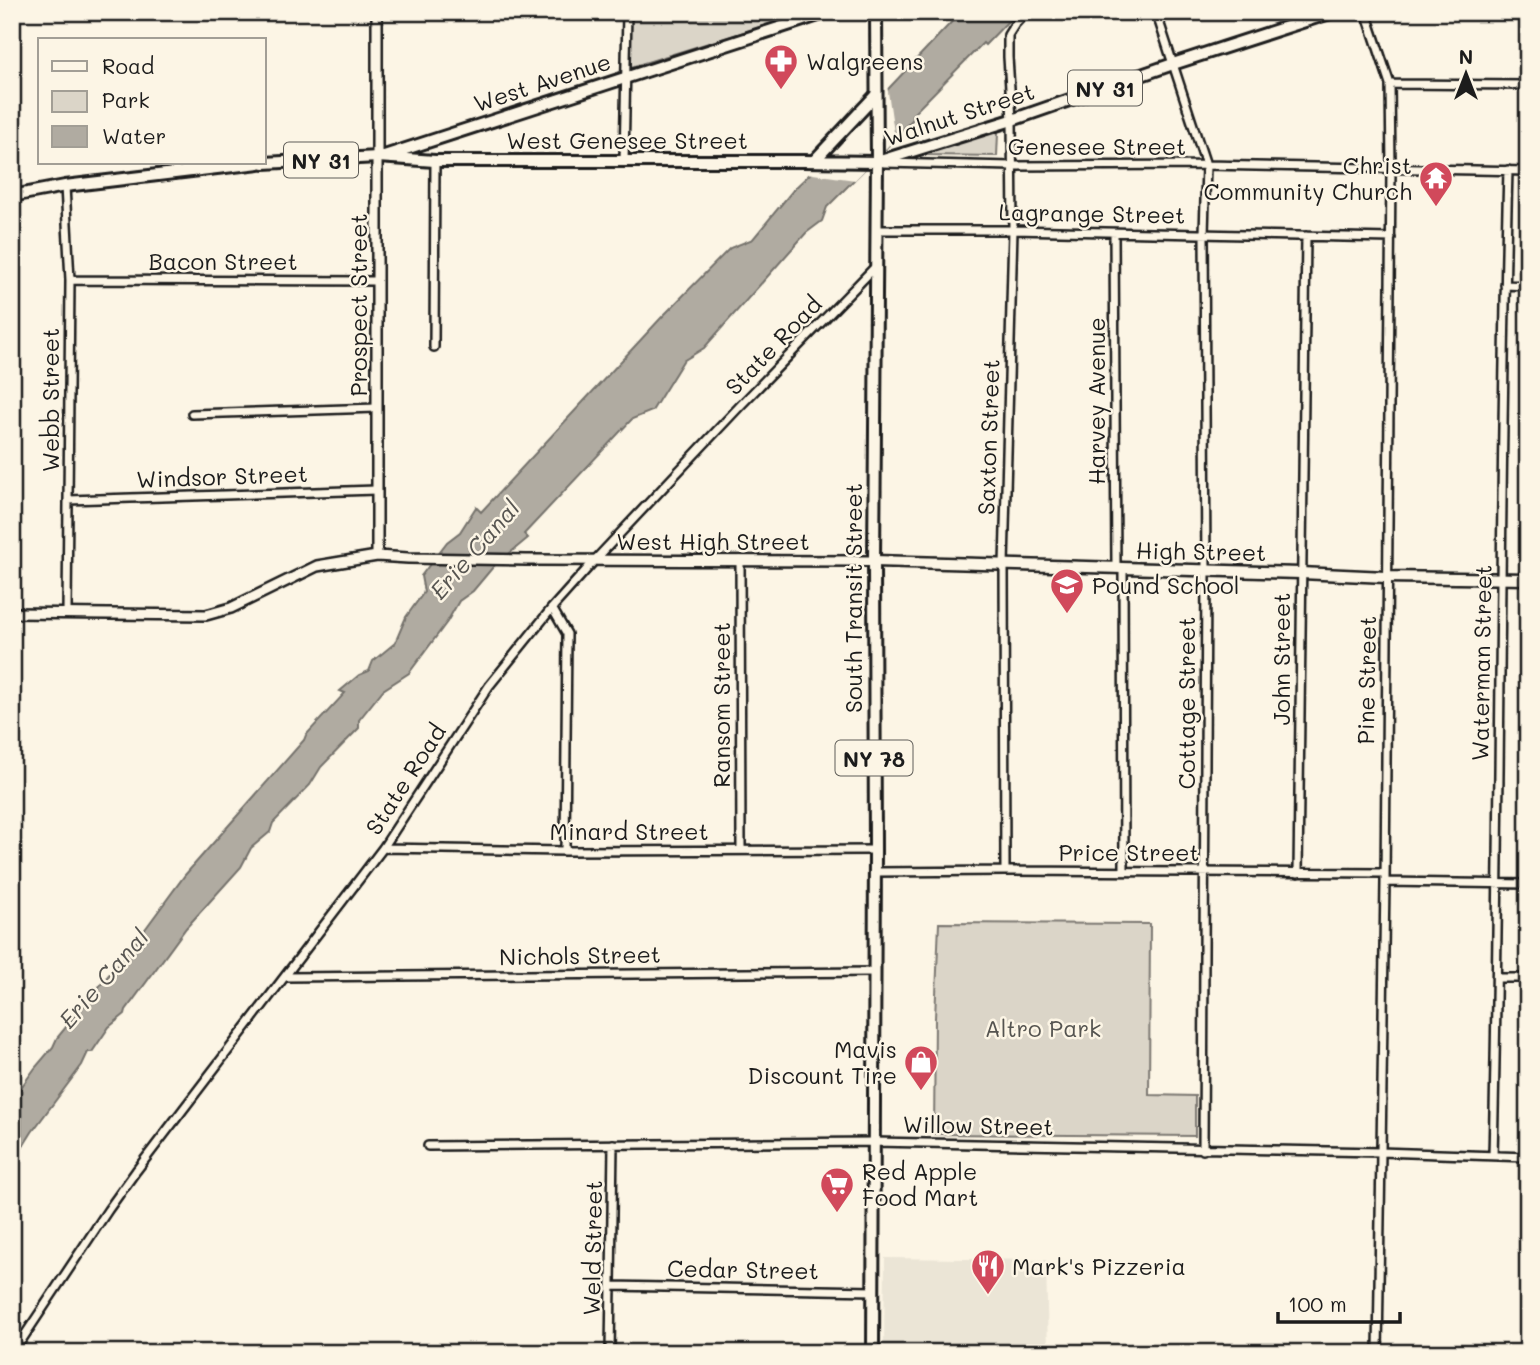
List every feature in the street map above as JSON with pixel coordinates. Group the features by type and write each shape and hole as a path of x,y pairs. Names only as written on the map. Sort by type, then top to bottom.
{"main road":[{"name":"West Avenue","path":"266,163 378,157 828,12"},
{"name":"South Transit Street","path":"873,1353 876,12"},
{"name":"Walnut Street","path":"875,161 1012,120 1333,12"},
{"path":"809,161 877,89"},
{"name":"West Genesee Street","path":"378,157 624,162 875,161"},
{"name":"West Avenue","path":"12,196 65,186 253,164"},
{"name":"High Street","path":"873,561 1528,579"}],"street":[{"name":"Prospect Street","path":"377,12 377,555"},
{"path":"624,162 627,12"},
{"name":"Saxton Street","path":"1005,871 1004,565 1013,230 1008,35 1027,12"},
{"name":"Cottage Street","path":"1156,12 1206,165 1203,1150"},
{"name":"Pine Street","path":"1366,12 1390,84 1391,168 1378,1353"},
{"path":"1390,84 1528,85"},
{"path":"434,347 436,160"},
{"name":"Genesee Street","path":"875,161 1012,166 1206,165 1528,171"},
{"name":"Waterman Street","path":"1493,1156 1508,170"},
{"name":"Webb Street","path":"65,186 70,280 68,614"},
{"name":"Lagrange Street","path":"877,230 1013,230 1391,238"},
{"name":"Harvey Avenue","path":"1114,233 1124,871"},
{"name":"John Street","path":"1298,873 1306,236"},
{"name":"State Road","path":"13,1353 136,1171 383,849 488,686 595,560 877,266"},
{"name":"Bacon Street","path":"70,280 376,281"},
{"path":"1505,285 1528,286"},
{"path":"192,414 377,408"},
{"name":"Windsor Street","path":"68,500 376,491"},
{"name":"West High Street","path":"12,613 206,615 230,608 317,566 377,555 526,560 873,561"},
{"name":"Ransom Street","path":"740,560 741,850"},
{"path":"552,608 567,634 565,852"},
{"name":"Minard Street","path":"383,849 565,852 875,850"},
{"name":"Price Street","path":"875,872 1384,873"},
{"path":"1385,882 1528,884"},
{"name":"Nichols Street","path":"286,977 874,972"},
{"path":"1497,978 1528,978"},
{"name":"Willow Street","path":"428,1146 874,1142 1528,1157"},
{"name":"Weld Street","path":"610,1353 613,1144"},
{"name":"Cedar Street","path":"611,1286 873,1291"}],"shaded area":[{"path":"885,1258 1046,1260 1048,1353 884,1353"}],"green space":[{"path":"631,12 785,12 787,15 783,20 631,67"},
{"path":"998,133 997,156 925,155 926,152"},
{"name":"Altro Park","path":"939,923 1150,924 1149,1095 1195,1096 1195,1136 934,1134"}],"water":[{"name":"Erie Canal","path":"961,12 1017,12 912,115 914,118 901,133 827,207 822,221 806,233 704,348 683,361 652,411 632,419 524,534 528,538 493,567 473,591 459,601 447,622 409,673 383,690 359,720 359,728 321,767 310,785 273,823 270,832 251,848 241,867 186,928 125,1014 109,1027 92,1052 88,1052 82,1065 32,1132 12,1164 12,1100 57,1038 135,943 185,875 345,693 340,691 359,675 369,671 373,661 395,643 406,617 424,592 421,576 447,542 460,532 476,507 481,512 661,318 730,248 753,239 794,189"}],"pier":[{"path":"887,85 895,139 855,180 806,173"}],"place":[{"name":"Walgreens","path":"781,91"},
{"name":"Christ Community Church","path":"1436,208"},
{"name":"Pound School","path":"1067,615"},
{"name":"Mavis Discount Tire","path":"921,1092"},
{"name":"Red Apple Food Mart","path":"837,1214"},
{"name":"Mark's Pizzeria","path":"988,1296"}]}
